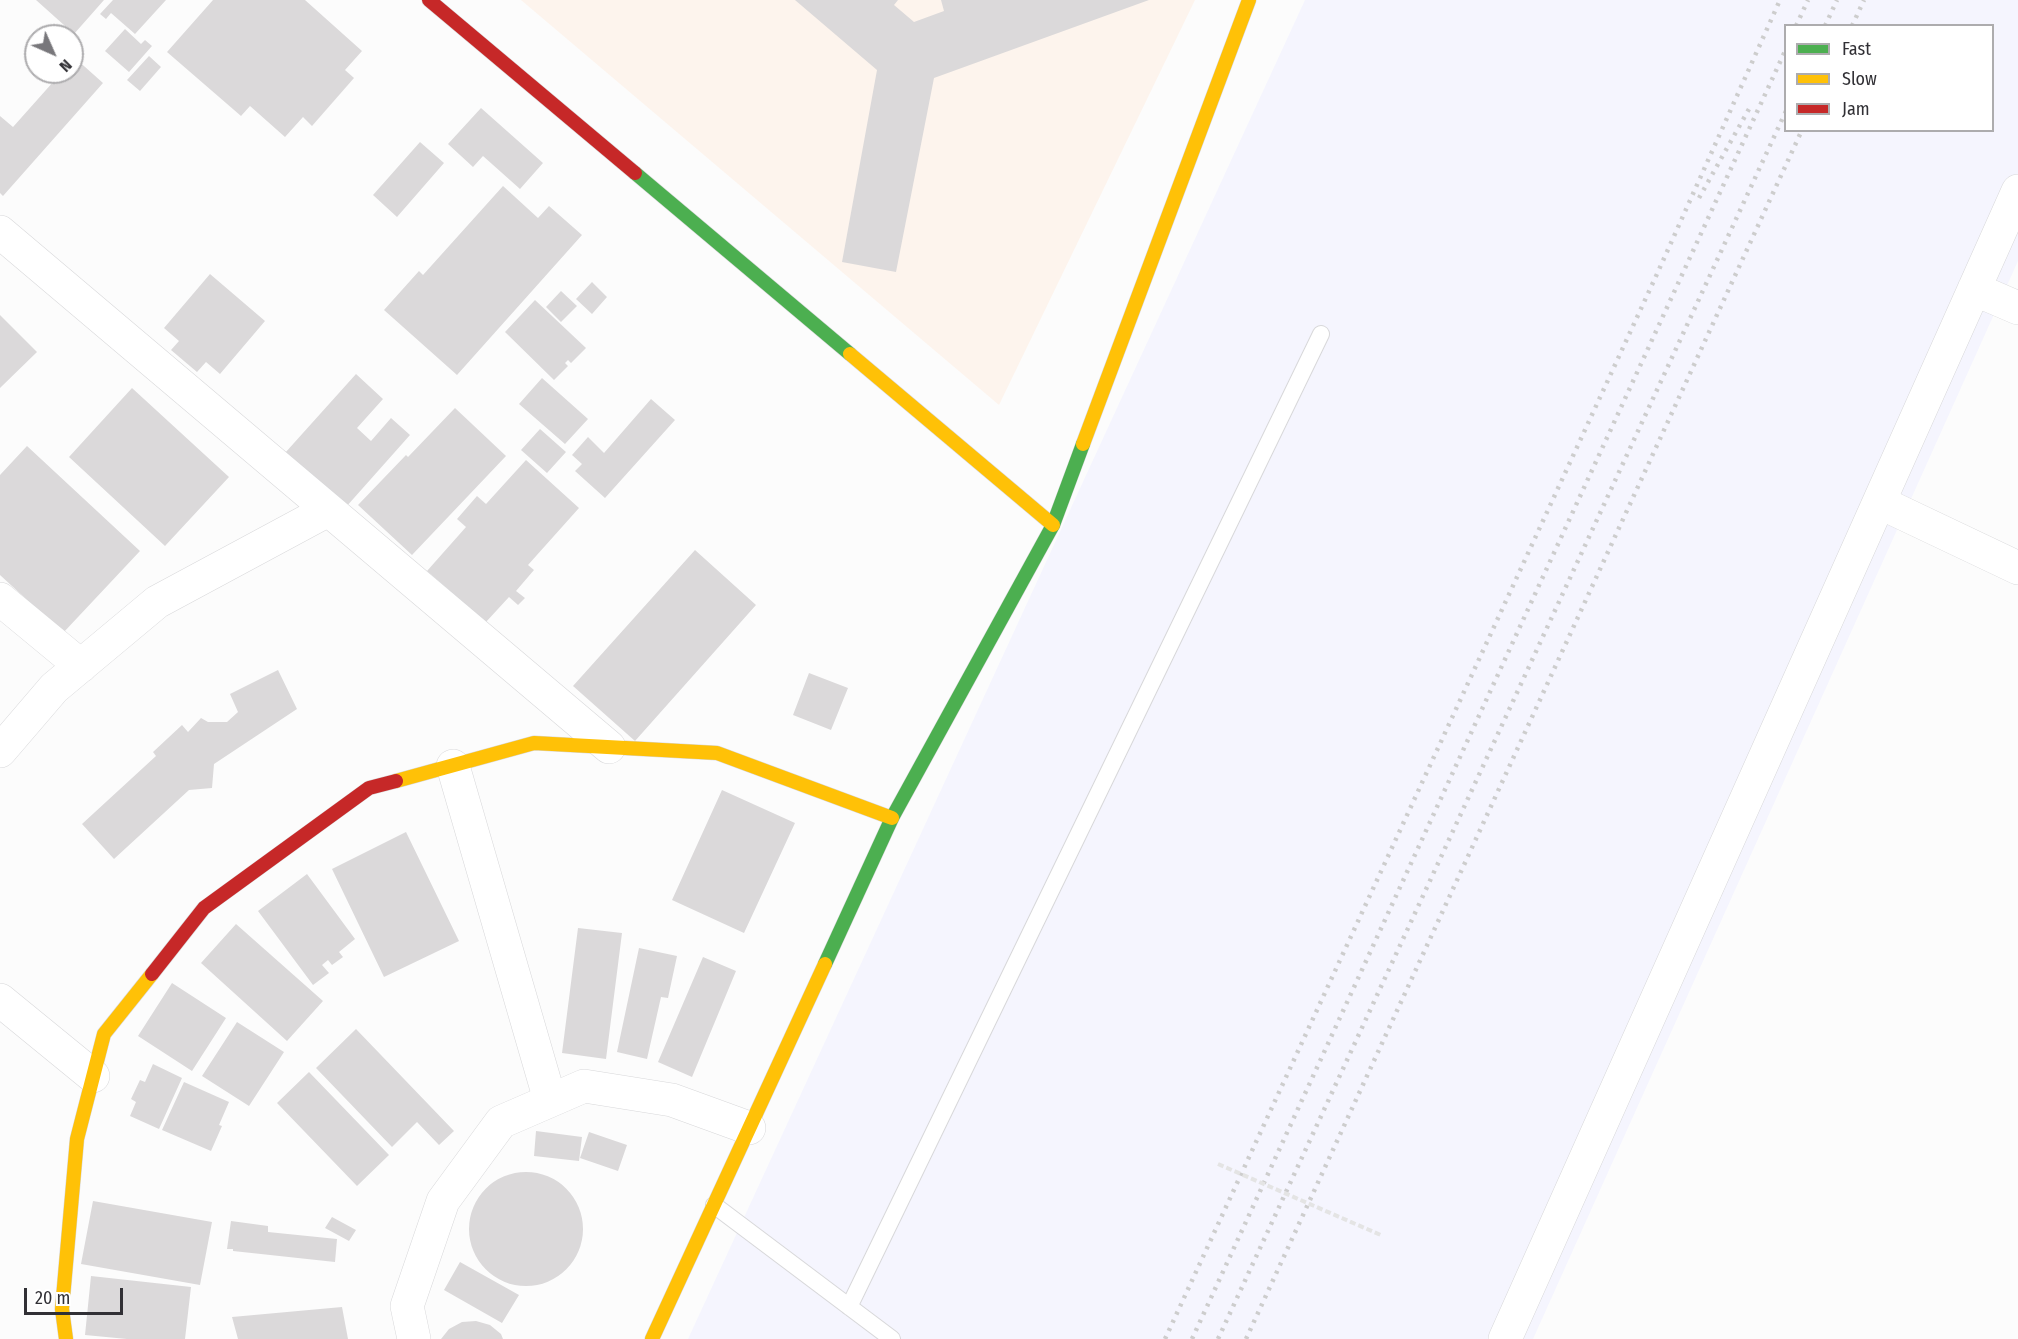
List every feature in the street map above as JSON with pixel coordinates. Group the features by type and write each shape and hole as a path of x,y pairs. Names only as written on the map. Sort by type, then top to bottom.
{"street":[{"path":"429,0 1053,525"},
{"path":"653,1339 892,818 1053,525 1249,0"},
{"path":"1505,1339 2018,191"},
{"path":"0,232 609,747"},
{"path":"1974,289 2018,308"},
{"path":"1879,502 2018,568"},
{"path":"0,751 54,688 157,602 328,510"},
{"path":"0,598 81,666"},
{"path":"66,1339 62,1309 77,1139 104,1034 204,908 369,788 534,743 717,753 892,818"},
{"path":"453,765 550,1100"},
{"path":"0,1000 93,1076"},
{"path":"414,1339 407,1306 443,1201 501,1122 584,1086 672,1100 749,1128"}],"lane":[{"path":"849,1306 1321,334"},
{"path":"714,1205 892,1339"}],"path":[{"path":"1218,1164 1383,1236"}],"shaded area":[{"path":"521,0 1195,0 999,405"},
{"path":"1305,0 2018,0 2018,261 1533,1339 688,1339"}],"building":[{"path":"36,0 104,0 83,24 63,24"},
{"path":"113,0 166,0 135,34 111,13 106,19 100,14"},
{"path":"213,0 305,0 362,51 345,70 354,78 312,126 303,117 285,137 250,106 241,116 167,52"},
{"path":"795,0 898,0 894,5 914,22 944,11 941,0 1149,0 934,78 896,272 842,262 877,70"},
{"path":"125,29 141,44 145,40 152,46 129,72 105,51"},
{"path":"149,56 161,67 140,91 127,80"},
{"path":"84,66 103,83 3,196 0,193 0,116 13,127 51,84 84,84"},
{"path":"481,108 543,163 520,189 483,156 473,167 448,144"},
{"path":"420,142 444,163 397,217 373,195"},
{"path":"503,186 538,218 549,206 582,235 457,375 384,310 419,271 423,275"},
{"path":"210,274 265,321 220,374 206,362 197,372 171,350 179,341 164,328"},
{"path":"592,282 607,297 592,314 576,299"},
{"path":"561,291 577,306 561,322 546,307"},
{"path":"535,300 586,348 571,363 568,360 565,363 568,366 554,380 505,332"},
{"path":"0,315 37,352 0,388"},
{"path":"356,374 383,399 357,428 371,441 391,418 410,435 346,507 285,453"},
{"path":"542,378 588,419 565,444 519,404"},
{"path":"132,388 229,477 165,546 69,457"},
{"path":"651,399 675,420 605,498 575,471 582,464 572,455 588,437 604,453"},
{"path":"455,408 506,456 412,555 358,505"},
{"path":"540,429 566,452 547,473 521,450"},
{"path":"27,446 140,551 63,633 0,575 0,475"},
{"path":"526,460 579,508 528,565 534,570 516,591 525,598 518,605 509,597 486,622 427,571 466,527 457,519 477,496 486,504"},
{"path":"695,550 756,605 635,741 573,686"},
{"path":"278,670 297,709 214,764 212,788 189,790 114,859 82,824 156,756 153,752 182,725 188,732 201,718 208,722 227,722 238,712 230,694"},
{"path":"809,673 848,688 831,730 793,715"},
{"path":"722,790 795,823 744,933 672,900"},
{"path":"406,832 459,941 384,977 332,869"},
{"path":"307,874 355,939 339,952 343,957 332,965 328,960 322,965 329,973 313,985 258,911"},
{"path":"236,924 323,1001 287,1041 201,963"},
{"path":"578,928 622,933 606,1059 562,1053"},
{"path":"639,948 677,956 668,998 661,997 647,1059 617,1052"},
{"path":"703,957 736,971 692,1077 658,1062"},
{"path":"172,983 226,1018 192,1071 138,1036"},
{"path":"237,1022 284,1052 249,1106 202,1076"},
{"path":"356,1029 454,1131 439,1145 417,1122 392,1147 316,1068"},
{"path":"153,1064 182,1078 159,1129 130,1116 136,1102 131,1099 140,1080 145,1082"},
{"path":"309,1072 389,1155 357,1186 277,1103"},
{"path":"184,1082 229,1102 211,1151 162,1130"},
{"path":"536,1131 582,1137 579,1161 534,1156"},
{"path":"589,1132 627,1145 618,1171 580,1158"},
{"path":"526,1172 548,1177 566,1189 578,1207 583,1229 578,1251 566,1269 548,1281 526,1286 504,1281 486,1269 474,1251 469,1229 474,1207 486,1189 504,1177"},
{"path":"93,1201 212,1222 200,1285 81,1264"},
{"path":"332,1217 356,1230 349,1241 325,1228"},
{"path":"231,1221 268,1226 268,1232 337,1239 335,1262 227,1249"},
{"path":"460,1262 519,1295 502,1323 444,1290"},
{"path":"91,1276 191,1287 185,1339 127,1339 85,1335"},
{"path":"342,1307 348,1339 238,1339 232,1317"},
{"path":"476,1321 490,1325 501,1334 503,1339 441,1339 449,1329 462,1322"}],"railway":[{"path":"1165,1339 1657,274 1780,0"},
{"path":"1797,24 1808,0"},
{"path":"1826,24 1837,0"},
{"path":"1853,24 1864,0"},
{"path":"1192,1339 1784,53"},
{"path":"1699,198 1749,109"},
{"path":"1218,1339 1784,115"},
{"path":"1246,1339 1801,132"}],"traffic: fast":[{"path":"635,173 850,354"},
{"path":"825,964 892,818 1053,525 1083,444"}],"traffic: slow":[{"path":"1083,444 1249,0"},
{"path":"850,354 1053,525"},
{"path":"396,781 534,743 717,753 892,818"},
{"path":"652,1339 825,964"},
{"path":"66,1339 62,1309 77,1139 104,1034 152,974"}],"traffic: jam":[{"path":"429,0 635,173"},
{"path":"152,974 204,908 369,788 396,781"}]}
